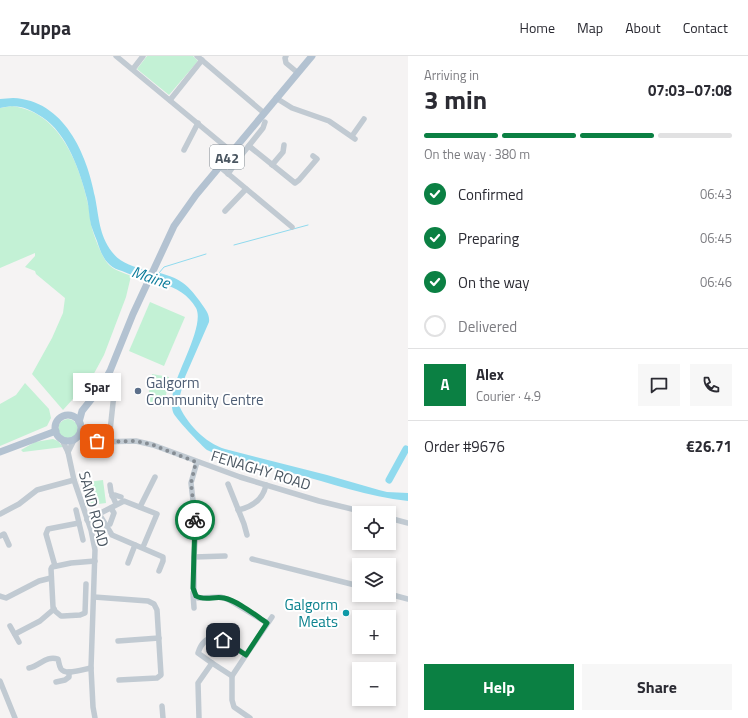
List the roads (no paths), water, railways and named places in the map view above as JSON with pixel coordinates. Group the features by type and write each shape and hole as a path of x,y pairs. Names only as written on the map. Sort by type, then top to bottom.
{"main road":[{"name":"A42","path":"76,437 80,428 79,422 82,412 101,387 154,266 174,226 184,211 312,56"},
{"path":"76,437 66,441 62,440 57,435 56,423 65,416 82,412"},
{"path":"69,416 76,418 79,422"},
{"path":"0,452 56,431"}],"street":[{"path":"116,56 232,152"},
{"path":"133,69 143,56"},
{"path":"286,56 286,63 298,73"},
{"path":"170,100 199,58 264,113"},
{"path":"276,98 292,108 329,121 353,138 364,119"},
{"path":"228,174 264,128 265,122"},
{"path":"184,150 198,123"},
{"path":"272,165 283,152 284,145"},
{"path":"249,146 295,183 317,158 313,156"},
{"path":"220,167 292,227"},
{"path":"225,211 246,189"},
{"path":"101,387 113,390 114,394 110,431 107,442"},
{"path":"68,452 76,437"},
{"name":"FENAGHY ROAD","path":"76,437 100,442 136,441 153,445 196,462 266,485 352,509"},
{"name":"SAND ROAD","path":"62,440 68,452 74,480 95,550 91,668 92,707 95,718"},
{"path":"194,608 193,588 196,527 191,483 196,462"},
{"path":"140,507 155,477"},
{"path":"0,514 19,504 37,490 74,480"},
{"path":"228,484 247,535"},
{"path":"110,485 112,496 116,504"},
{"path":"238,510 248,508 258,501 265,490 266,485"},
{"path":"112,496 115,495 120,497"},
{"path":"87,520 124,500 157,514 143,548"},
{"path":"110,508 114,513 110,524"},
{"path":"76,510 83,540"},
{"path":"99,514 112,535 163,557 159,571"},
{"path":"396,520 408,523"},
{"path":"55,566 46,534 48,529 78,523"},
{"path":"0,536 4,534 9,545"},
{"path":"128,563 135,545"},
{"path":"194,557 225,556"},
{"path":"252,559 352,584"},
{"path":"86,584 86,611 84,614 61,616 54,609 51,569 55,566 71,563 95,561"},
{"path":"0,596 6,598 39,581 51,578"},
{"path":"193,588 194,593 198,598 221,598 229,600 267,623"},
{"path":"396,596 408,599"},
{"path":"94,597 148,601 154,604 157,610 161,675 157,678 119,680"},
{"path":"14,634 40,621 54,609"},
{"path":"250,718 241,716 234,707 232,700 232,676 272,617"},
{"path":"10,626 19,642"},
{"path":"118,641 159,638"},
{"path":"232,676 198,653 204,643 212,638 223,640 246,655"},
{"path":"29,668 35,667 44,660 53,658 58,659 61,669 69,672 91,668"},
{"path":"199,718 198,683 212,663"},
{"path":"56,682 67,679 69,677 69,672"},
{"path":"0,681 15,718"},
{"path":"162,706 163,718"}],"water":[{"name":"Maine","path":"13,98 31,101 46,108 59,119 70,132 79,147 86,164 95,197 100,226 104,239 112,252 127,264 165,274 183,283 193,292 207,312 209,322 185,377 178,403 191,425 210,442 225,449 387,492 408,493 408,501 364,493 220,455 207,450 200,443 183,425 172,410 173,392 194,337 197,325 198,316 196,308 190,299 173,288 132,275 113,267 108,263 101,251 90,222 87,199 81,177 65,143 51,124 31,111 17,106 0,108 0,99"}],"waterway":[{"path":"234,245 308,225"},
{"name":"Maine","path":"159,273 164,267 206,254"},
{"path":"389,480 406,449"}],"place":[{"name":"Galgorm Community Centre","path":"138,391"},
{"name":"Spar","path":"97,441"},
{"name":"Galgorm Meats","path":"346,613"}]}
